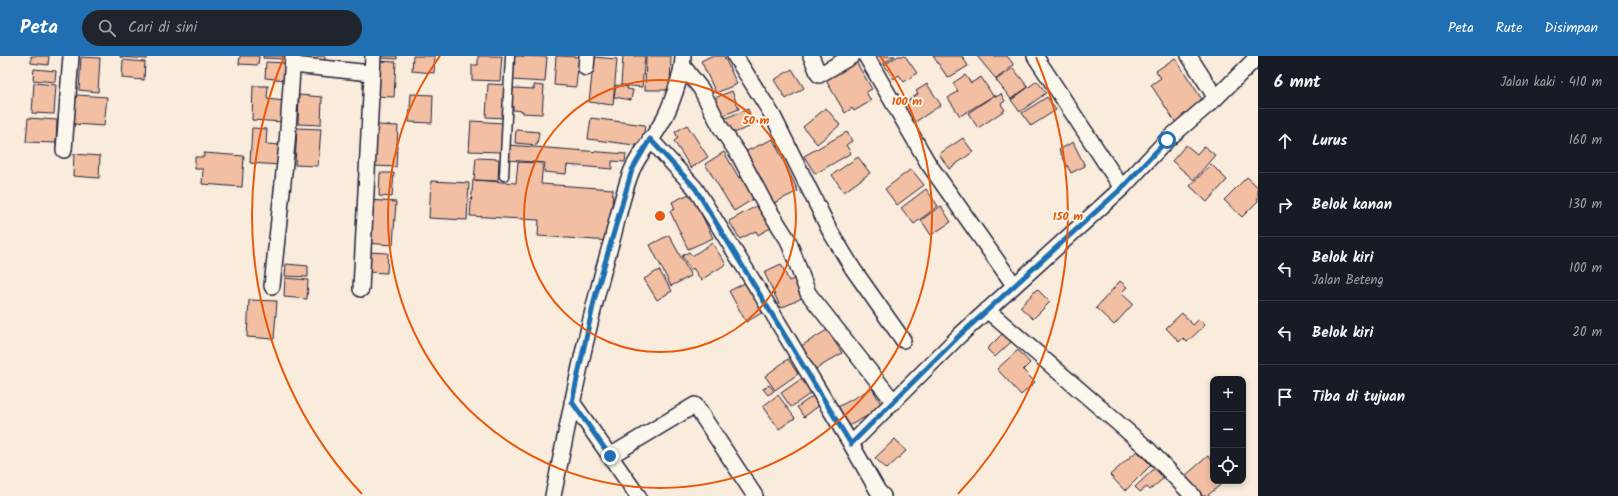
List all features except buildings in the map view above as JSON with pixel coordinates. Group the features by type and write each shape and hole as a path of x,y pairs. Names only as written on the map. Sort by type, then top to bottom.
{"street":[{"path":"64,150 71,56"},
{"path":"361,289 373,56"},
{"path":"735,56 772,116 830,231 853,269 903,340"},
{"path":"811,56 819,75 852,56"},
{"path":"866,56 928,164 1014,285"},
{"path":"1035,56 1122,188"},
{"path":"1189,56 1216,98"},
{"path":"851,444 987,310 1122,188 1167,140 1216,98 1258,56"},
{"path":"272,286 287,144 293,60 371,73"},
{"path":"553,496 595,297 632,170 650,139 661,125 669,108 683,61"},
{"path":"683,61 701,89 721,128 739,155 764,202 788,240 808,293 894,402"},
{"path":"650,139 695,188 878,491 883,496"},
{"path":"987,310 1148,449 1193,496"},
{"path":"572,402 638,496"},
{"path":"610,456 695,405 755,496"}],"lane":[{"path":"504,176 510,56"}],"route":[{"path":"610,456 572,402 595,297 632,170 650,139 695,188 761,294 851,444 960,335 1122,188 1167,140"}]}
